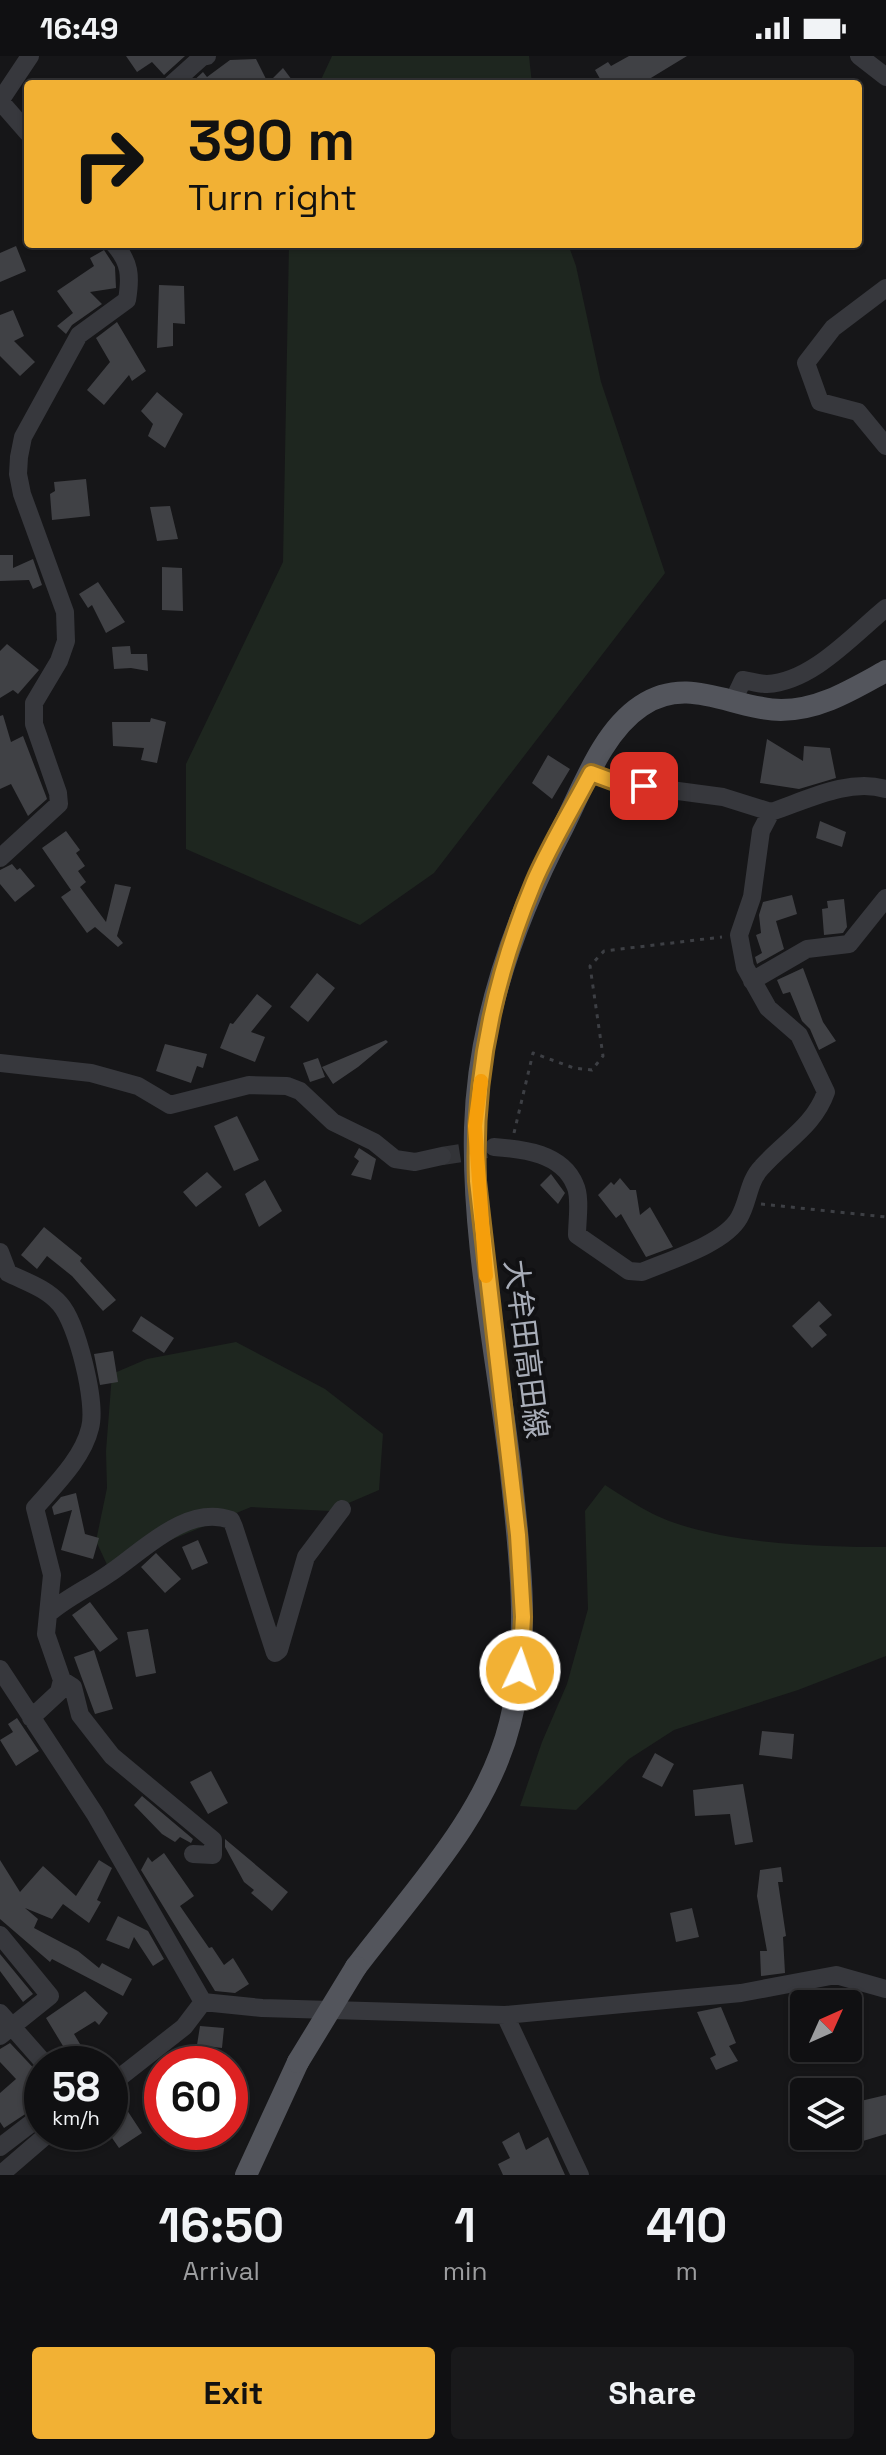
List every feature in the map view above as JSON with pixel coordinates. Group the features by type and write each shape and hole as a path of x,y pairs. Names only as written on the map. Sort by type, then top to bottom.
{"main road":[{"name":"大牟田高田線","path":"246,2175 298,2062 356,1967 474,1808 495,1766 510,1725 520,1670 523,1617 510,1469 486,1274 475,1126 486,1033 507,951 536,879 615,733 641,705 669,693 694,691 759,708 785,710 815,706 839,697 886,671"}],"street":[{"path":"24,128 0,101 30,56"},
{"path":"176,80 207,56"},
{"path":"859,56 886,77"},
{"path":"0,858 59,804 34,724 34,703 59,661 66,641 65,612 22,494 19,457 23,437 79,335 127,300 131,276 126,257 118,248"},
{"path":"886,288 833,328 806,363 820,402 858,412 886,446"},
{"path":"733,701 743,680 765,684 786,681 810,669 886,608"},
{"path":"591,773 618,783 723,797 771,812 850,786 869,784 886,789"},
{"path":"502,1148 547,1156 563,1168 576,1186 577,1235 629,1271 642,1272 719,1238 739,1219 752,1180 760,1168 810,1122 821,1108 826,1092 799,1035 768,1008 745,967 739,935 752,897 761,831 771,812"},
{"path":"752,981 807,949 849,944 886,898"},
{"path":"0,1063 91,1073 138,1086 170,1105 249,1085 287,1086 300,1091 333,1122 374,1142 395,1159 415,1162 442,1156"},
{"path":"0,1252 8,1273 48,1292 63,1307 75,1337 90,1394 91,1426 81,1450 35,1508 52,1575 46,1634 62,1680 59,1692 31,1718"},
{"path":"48,1614 68,1597 109,1574 159,1537 198,1518 216,1515 231,1520 234,1527 275,1653 279,1650 306,1557 342,1509"},
{"path":"0,1669 95,1814 184,1964 203,2002"},
{"path":"62,1680 73,1687 80,1715 112,1756 213,1840 213,1855 193,1854"},
{"path":"0,1935 50,1996 4,2026 26,2046"},
{"path":"203,2002 278,2008 505,2015 741,1993 836,1975 886,1989"},
{"path":"128,2071 184,2027 203,2002"},
{"path":"505,2015 580,2175"},
{"path":"0,2147 24,2129"},
{"path":"0,2175 29,2150"}],"path":[{"path":"502,1148 533,1053 592,1070 603,1056 590,966 596,957 604,951 739,935"},
{"path":"746,1202 886,1217"}],"shaded area":[{"path":"332,56 529,56 532,80 321,80"},
{"path":"289,248 569,248 601,382 665,573 434,873 360,925 186,849 186,764 283,562"},
{"path":"236,1342 325,1389 383,1434 379,1490 330,1511 251,1507 156,1546 110,1571 96,1541 107,1488 106,1451 112,1374 147,1359"},
{"path":"605,1485 653,1514 706,1532 767,1542 886,1547 886,1656 798,1690 674,1730 629,1759 576,1810 520,1806 542,1742 567,1684 588,1609 585,1511"}],"building":[{"path":"126,56 185,56 164,75 152,62 137,72"},
{"path":"629,56 687,56 648,80 601,80 595,70 608,62 611,66"},
{"path":"256,59 266,80 194,80 203,72 207,77 230,60"},
{"path":"283,68 292,80 271,80"},
{"path":"16,246 26,271 0,282 0,253"},
{"path":"104,250 115,267 116,288 90,292 102,304 72,325 66,334 57,326 73,313 57,291 94,266 90,258"},
{"path":"159,285 184,286 185,324 173,323 173,346 157,348"},
{"path":"13,310 24,336 14,341 35,362 20,376 0,356 0,315"},
{"path":"117,322 146,371 132,381 129,375 104,405 87,390 110,362 96,338"},
{"path":"157,392 183,414 165,448 148,436 153,424 141,411"},
{"path":"86,479 90,516 52,520 50,494 55,491 54,482"},
{"path":"170,506 178,539 157,541 150,507"},
{"path":"0,555 13,555 13,568 33,559 42,585 33,589 29,580 0,581"},
{"path":"162,567 182,568 183,611 162,610"},
{"path":"98,582 125,622 106,633 92,605 88,608 79,594"},
{"path":"7,644 39,670 18,694 13,690 0,698 0,651"},
{"path":"130,646 131,654 147,654 148,671 114,669 112,647"},
{"path":"3,715 11,742 23,736 47,799 28,816 11,784 0,789 0,716"},
{"path":"151,718 166,722 157,763 141,760 144,748 113,746 112,722 150,722"},
{"path":"767,739 803,761 804,746 830,748 836,778 799,789 760,783"},
{"path":"548,755 570,769 552,799 532,783"},
{"path":"820,821 846,832 842,847 816,838"},
{"path":"66,831 80,850 76,853 85,866 78,871 86,882 80,887 106,922 115,884 131,887 117,936 123,943 118,947 95,927 87,933 61,897 71,890 42,848"},
{"path":"12,864 17,870 20,868 35,886 15,902 0,884 0,870"},
{"path":"792,895 797,914 776,921 784,949 757,964 755,957 762,953 756,935 761,933 759,915 763,902"},
{"path":"844,899 847,927 843,933 824,935 822,909 828,908 827,901"},
{"path":"803,968 823,1022 836,1041 819,1050 790,992 783,994 777,980"},
{"path":"317,973 335,988 308,1022 290,1007"},
{"path":"257,994 272,1006 251,1032 265,1037 255,1062 220,1048 230,1023 233,1024"},
{"path":"386,1040 388,1042 358,1067 333,1084 322,1067"},
{"path":"165,1044 207,1054 203,1068 197,1066 191,1083 156,1071"},
{"path":"318,1058 325,1077 310,1082 303,1063"},
{"path":"237,1116 259,1160 234,1171 214,1126"},
{"path":"359,1148 376,1159 371,1180 351,1175 359,1161 354,1157"},
{"path":"207,1172 222,1187 196,1207 183,1192"},
{"path":"551,1174 565,1193 558,1204 540,1185"},
{"path":"620,1178 630,1190 636,1190 640,1215 650,1207 673,1247 646,1257 621,1214 616,1218 598,1195"},
{"path":"265,1180 282,1211 259,1227 245,1194"},
{"path":"44,1227 82,1258 80,1261 116,1300 103,1311 72,1276 47,1256 37,1269 21,1255"},
{"path":"819,1301 832,1315 819,1326 827,1335 812,1348 792,1326"},
{"path":"141,1316 174,1338 164,1353 132,1331"},
{"path":"113,1351 118,1382 100,1385 94,1354"},
{"path":"76,1493 85,1534 99,1538 93,1559 61,1550 72,1510 54,1515 52,1507 61,1497"},
{"path":"198,1540 208,1563 192,1570 182,1547"},
{"path":"156,1553 181,1579 165,1593 141,1567"},
{"path":"90,1602 118,1639 100,1652 72,1615"},
{"path":"148,1629 156,1673 136,1677 127,1632"},
{"path":"94,1650 113,1709 95,1714 74,1657"},
{"path":"17,1718 39,1751 16,1766 0,1740 13,1732 8,1724"},
{"path":"762,1731 794,1734 792,1759 759,1755"},
{"path":"655,1753 674,1764 662,1787 642,1777"},
{"path":"211,1771 228,1803 208,1814 190,1782"},
{"path":"743,1784 753,1842 735,1845 730,1814 695,1816 693,1790"},
{"path":"142,1796 193,1839 191,1843 180,1837 175,1842 162,1834 134,1805"},
{"path":"225,1839 288,1892 272,1911 251,1893 254,1890 244,1882 225,1847"},
{"path":"164,1853 194,1896 180,1906 224,1965 233,1958 249,1984 235,1993 215,1991 141,1870 148,1857 152,1862"},
{"path":"0,1860 20,1892 43,1866 76,1896 99,1860 112,1868 97,1900 101,1902 89,1923 63,1904 52,1919 25,1908 38,1919 34,1928 78,1951 99,1968 102,1963 132,1979 123,1996 52,1959 50,1962 0,1919"},
{"path":"781,1867 783,1882 778,1882 786,1936 783,1937 785,1973 761,1976 760,1951 767,1951 757,1896 760,1870"},
{"path":"692,1908 699,1937 676,1942 670,1913"},
{"path":"118,1916 148,1931 164,1959 153,1966 134,1937 129,1949 106,1940"},
{"path":"0,1954 33,1994 23,2002 0,1971"},
{"path":"85,1991 108,2013 99,2025 95,2021 74,2034 81,2046 63,2046 46,2018"},
{"path":"721,2007 736,2043 729,2046 738,2061 716,2070 710,2058 716,2055 697,2012"},
{"path":"200,2026 224,2028 222,2046 197,2045"},
{"path":"10,2043 24,2058 24,2115 4,2128 0,2122 0,2093 16,2079 0,2062 0,2049"},
{"path":"886,2095 886,2134 863,2141 862,2101"},
{"path":"128,2112 142,2133 128,2142"},
{"path":"519,2132 526,2150 548,2137 565,2175 503,2175 498,2164 510,2158 502,2142"}],"tunnel":[{"path":"442,1156 487,1149"}],"slow traffic":[{"path":"481,1081 475,1126 486,1276"}],"route":[{"path":"520,1670 523,1617 518,1535 477,1181 475,1126 486,1033 507,951 536,879 591,773 618,783 644,786"}]}
